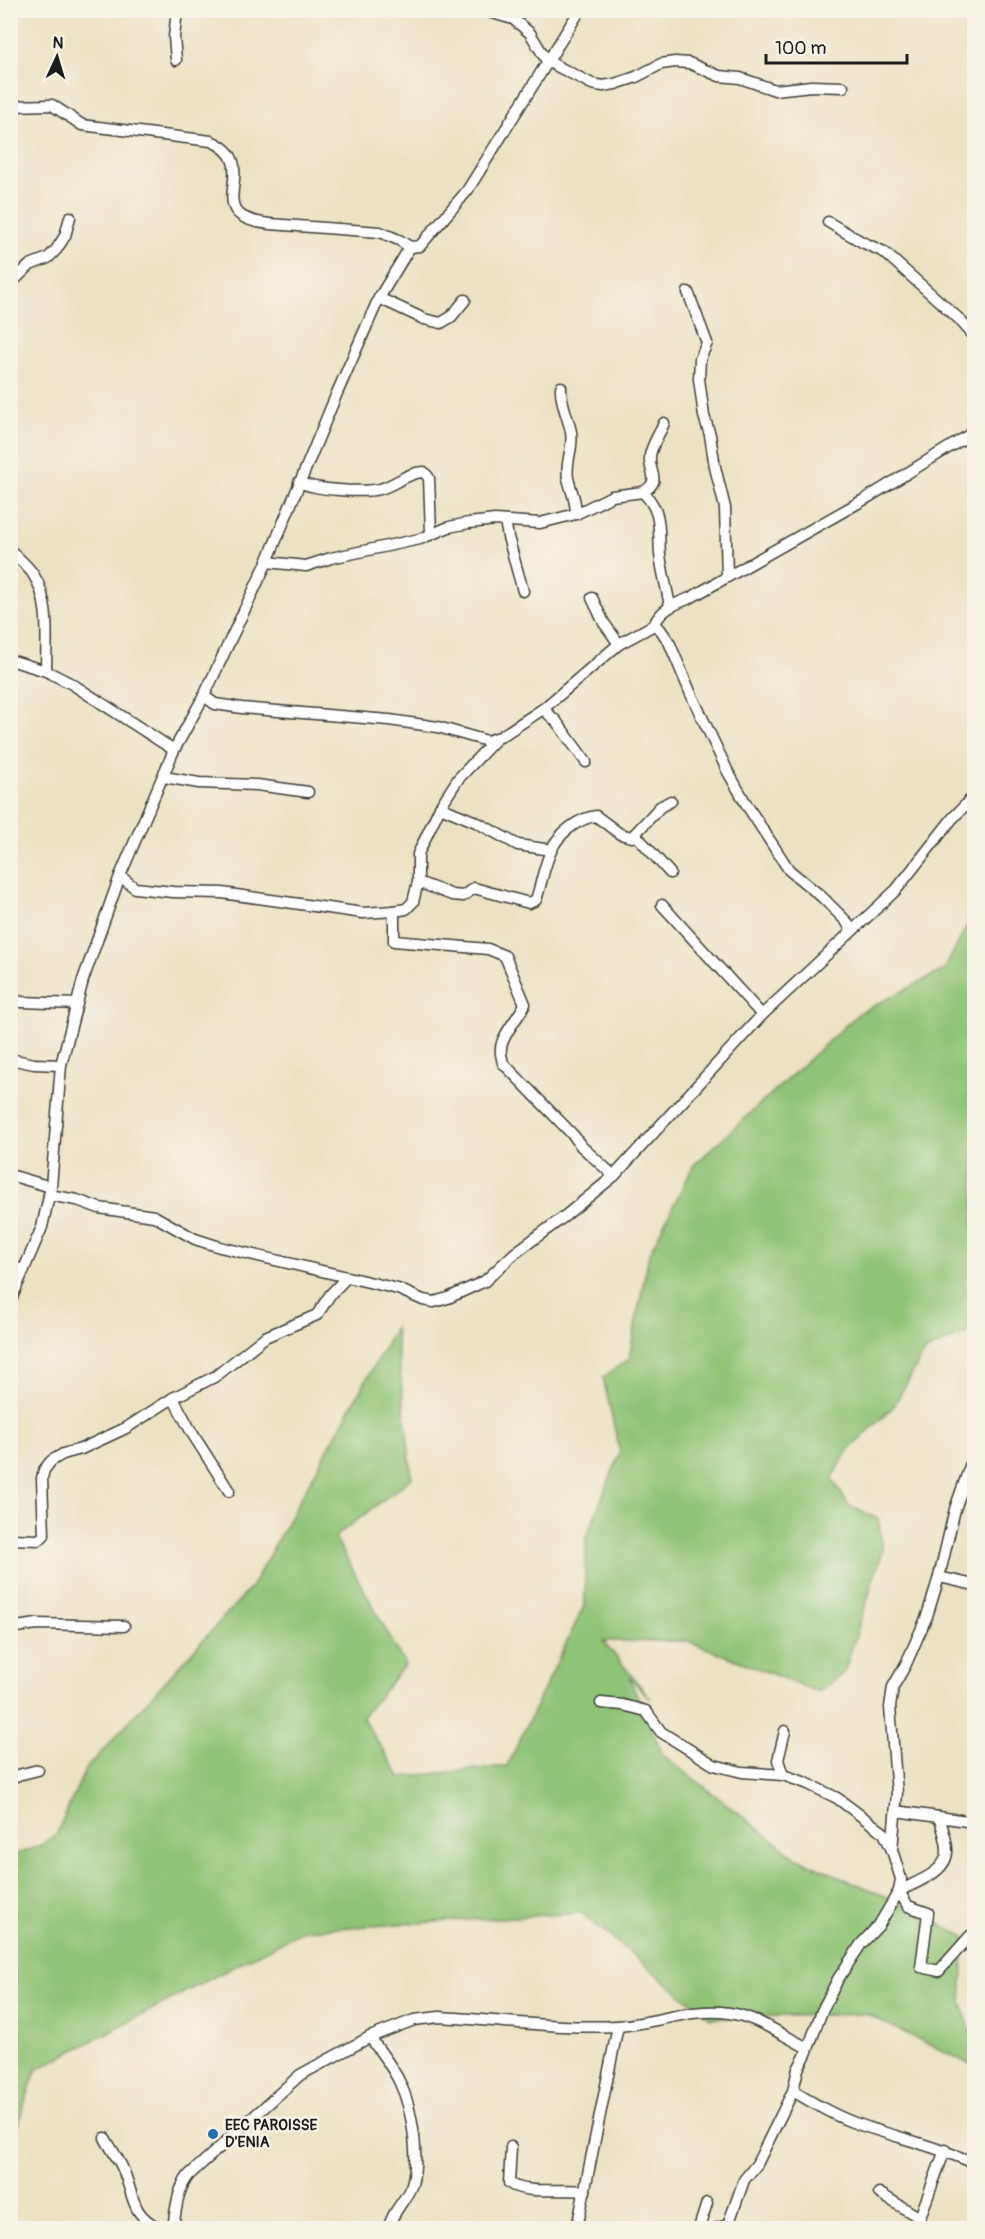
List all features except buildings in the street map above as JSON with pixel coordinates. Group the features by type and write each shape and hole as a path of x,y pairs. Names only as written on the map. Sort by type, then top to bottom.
{"street":[{"path":"176,60 174,37 177,10"},
{"path":"482,10 513,19 530,33 547,61 592,84 603,86 636,76 661,64 675,62 689,63 719,76 740,78 775,90 811,86 843,87"},
{"path":"10,106 52,105 82,125 211,141 222,146 234,160 235,178 231,195 237,211 245,219 279,225 380,232 410,247 420,246 467,191 580,10"},
{"path":"10,284 16,271 48,258 56,250 65,236 70,217"},
{"path":"828,222 884,252 973,331"},
{"path":"10,1302 42,1227 50,1191 61,1065 77,1004 120,876 174,750 204,696 267,562 379,298 410,247"},
{"path":"688,292 707,343 700,359 699,379 704,416 725,508 727,577"},
{"path":"379,298 424,319 441,323 451,316 465,300"},
{"path":"561,387 561,397 572,435 567,457 568,478 576,498 576,514"},
{"path":"267,562 306,566 331,558 420,539 430,533 469,523 505,521 540,523 576,514 612,496 643,492 654,482 650,456 664,423"},
{"path":"120,876 135,888 173,892 222,892 363,913 406,909 413,902 418,882 418,854 440,807 458,780 497,738 543,709 619,644 654,625 658,616 670,606 727,577 867,498 975,432"},
{"path":"299,482 325,489 369,490 380,489 416,472 424,472 429,478 430,533"},
{"path":"643,492 656,507 660,555 670,606"},
{"path":"505,521 523,591"},
{"path":"10,550 34,575 43,600 46,614 46,671"},
{"path":"592,598 603,622 619,644"},
{"path":"654,625 660,629 669,642 691,694 747,807 789,870 822,897 846,921 852,932"},
{"path":"10,660 46,671 72,684 174,750"},
{"path":"204,696 215,704 242,708 389,720 438,727 487,741 500,737"},
{"path":"543,709 556,721 586,762"},
{"path":"164,777 199,783 257,785 308,792"},
{"path":"10,1175 99,1208 154,1216 204,1242 398,1289 423,1300 434,1302 448,1298 485,1281 515,1253 614,1176 762,1015 896,891 952,819 975,796"},
{"path":"418,882 452,895 463,896 474,888 529,903 536,900 551,850 584,817 596,816 620,834 632,837 660,807 671,801"},
{"path":"440,807 476,822 518,845 551,850"},
{"path":"635,834 670,873"},
{"path":"662,905 762,1015"},
{"path":"394,911 394,941 488,949 505,956 525,1004 520,1017 503,1040 500,1049 503,1063 574,1136 580,1146 614,1176"},
{"path":"10,1000 77,1004"},
{"path":"10,1059 34,1064 61,1065"},
{"path":"10,1266 24,1270"},
{"path":"10,1539 39,1540 44,1535 42,1478 44,1470 51,1461 126,1428 173,1398 216,1376 265,1337 317,1315 347,1277"},
{"path":"173,1398 192,1433 230,1491"},
{"path":"892,1850 897,1784 890,1707 893,1687 927,1616 955,1509 975,1455"},
{"path":"939,1577 975,1585"},
{"path":"10,1628 37,1624 124,1626"},
{"path":"601,1703 623,1704 646,1711 661,1732 714,1765 742,1772 783,1775 837,1798 884,1833 892,1850 900,1879 899,1891 879,1925 861,1944 838,1979 822,2011 798,2069 793,2091 757,2164 744,2180 734,2206 731,2228 717,2229"},
{"path":"783,1775 778,1760 785,1731"},
{"path":"10,1779 38,1770"},
{"path":"896,1811 975,1822"},
{"path":"899,1891 933,1873 944,1864 947,1851 939,1817"},
{"path":"899,1891 908,1906 928,1913 921,1967 939,1971 970,1936 975,1938"},
{"path":"173,2229 178,2194 182,2183 300,2075 370,2037 414,2020 439,2017 618,2026 704,2011 731,2013 770,2027 808,2048"},
{"path":"577,2229 618,2026"},
{"path":"370,2037 402,2086 414,2139 415,2167 412,2183 389,2229"},
{"path":"793,2091 855,2123 945,2150 975,2163"},
{"path":"105,2138 122,2167 135,2206 142,2218 160,2229"},
{"path":"511,2146 509,2183 513,2187 585,2191"},
{"path":"879,2193 918,2223 945,2150"},
{"path":"699,2229 707,2203"}],"green space":[{"path":"974,912 974,1330 925,1351 893,1407 847,1452 832,1479 849,1506 878,1519 883,1550 844,1673 818,1692 688,1641 603,1641 651,1699 629,1677 663,1755 795,1857 894,1900 965,1937 961,2001 974,2041 974,2066 866,2014 710,2018 581,1913 304,1930 36,2070 11,2144 11,1856 41,1845 56,1835 85,1770 252,1586 395,1328 412,1478 335,1537 405,1665 362,1717 400,1777 507,1766 585,1604 586,1538 620,1453 603,1377 629,1359 649,1254 693,1166 859,1013 944,970"}],"place":[{"name":"EEC PAROISSE D'ENIA","path":"213,2134"}]}
